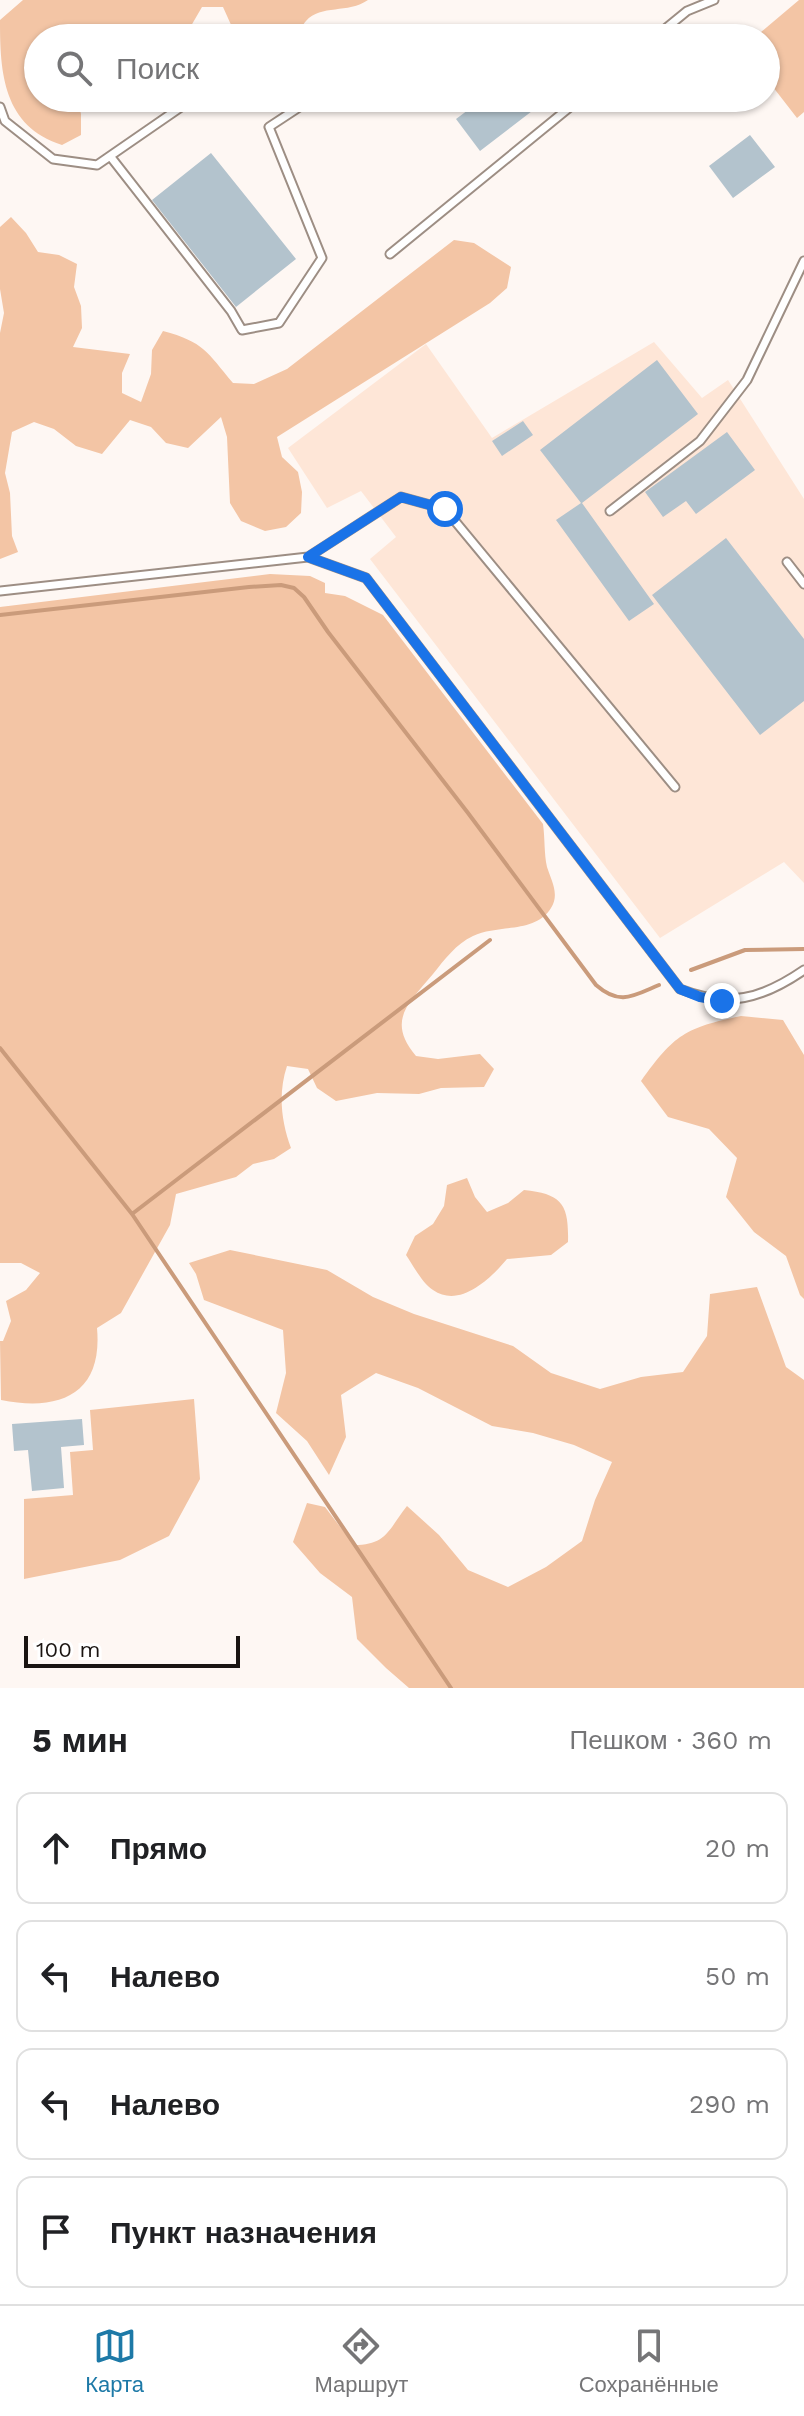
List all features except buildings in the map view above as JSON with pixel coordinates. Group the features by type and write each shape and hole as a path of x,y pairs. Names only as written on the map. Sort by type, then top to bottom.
{"lane":[{"path":"671,24 687,11 714,0"},
{"path":"0,107 5,121 53,159 97,165 174,112"},
{"path":"110,156 231,311 242,330 279,323 322,258 269,127 292,112"},
{"path":"390,254 564,112"},
{"path":"610,511 700,441 747,380 804,261"},
{"path":"308,557 401,497 445,509 675,787"},
{"path":"0,591 308,557 366,578 680,989 722,1001 765,992 804,970"},
{"path":"787,562 804,584"}],"shaded area":[{"path":"23,0 368,0 352,7 319,13 304,24 231,24 223,7 202,7 192,24 24,24 24,112 80,112 81,135 62,145 27,125 16,111 4,78 0,20"},
{"path":"799,0 804,0 804,112 797,118 780,96 780,24 771,24"},
{"path":"11,217 38,252 59,255 77,264 74,287 81,306 82,328 73,347 130,354 122,373 122,393 141,402 151,374 152,350 163,331 196,344 233,383 254,384 287,369 454,240 474,243 511,267 507,288 490,303 277,437 282,457 298,472 302,492 301,513 286,527 265,531 241,521 230,503 227,437 221,417 188,448 166,443 151,427 130,420 102,454 76,446 54,429 34,422 12,432 5,473 10,493 12,536 18,552 0,559 0,333 4,313 0,289 0,227"},
{"path":"654,342 702,398 728,380 804,499 804,883 784,862 660,938 370,559 396,537 361,491 327,508 288,448 426,344 492,438"},
{"path":"270,574 310,576 325,583 325,593 345,596 383,615 543,824 546,862 555,892 554,903 536,922 483,932 461,943 446,957 404,1012 403,1032 416,1056 438,1059 480,1054 494,1069 484,1087 441,1088 419,1094 377,1093 336,1101 317,1088 308,1069 287,1066 282,1086 282,1107 291,1148 274,1159 253,1164 236,1177 176,1194 170,1225 121,1313 97,1328 97,1351 93,1369 85,1383 59,1400 22,1403 1,1400 0,1341 3,1341 11,1321 6,1301 26,1290 40,1273 21,1263 0,1263 0,607"},
{"path":"741,1016 783,1020 804,1055 804,1299 786,1256 754,1232 726,1197 737,1158 709,1129 668,1117 641,1081 663,1053 683,1035"},
{"path":"467,1178 475,1197 487,1212 508,1203 524,1190 555,1198 565,1210 568,1242 551,1255 507,1259 484,1282 464,1294 443,1295 433,1290 406,1255 415,1236 433,1224 444,1206 447,1185"},
{"path":"230,1250 327,1270 373,1297 414,1314 513,1346 551,1373 600,1389 641,1377 683,1372 707,1336 710,1294 757,1287 786,1367 804,1380 804,1688 409,1688 357,1639 352,1597 320,1573 293,1542 307,1503 325,1507 354,1545 380,1539 407,1506 439,1535 468,1570 508,1587 546,1567 582,1541 595,1500 612,1462 574,1445 533,1433 492,1426 418,1388 376,1373 341,1395 346,1437 329,1475 307,1441 276,1413 286,1373 283,1330 204,1300 189,1263"},
{"path":"194,1399 200,1479 169,1536 120,1560 24,1579 24,1499 73,1495 70,1452 93,1450 90,1410"}],"waterway":[{"path":"0,615 249,587 281,585 294,588 304,597 596,985 620,997 659,985"},
{"path":"132,1214 490,940"},
{"path":"691,970 745,950 804,949"},
{"path":"0,1048 132,1214 451,1688"}],"route":[{"path":"445,509 401,497 308,557 366,578 680,989 722,1001"}]}
